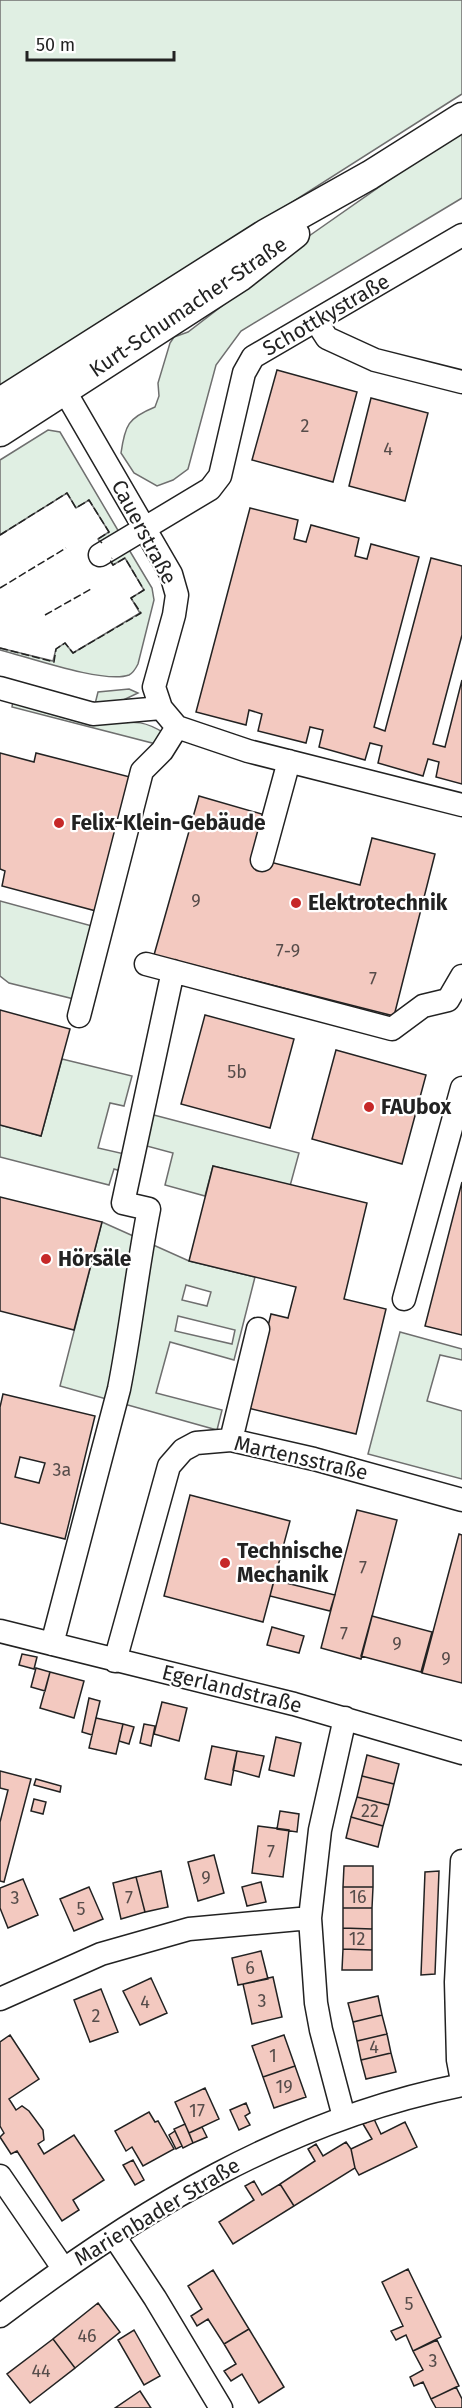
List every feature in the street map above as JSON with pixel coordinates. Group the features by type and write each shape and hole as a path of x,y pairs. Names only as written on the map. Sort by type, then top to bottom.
{"main road":[{"name":"Kurt-Schumacher-Straße","path":"0,432 59,380 265,234 370,175 462,117"},
{"name":"Kurt-Schumacher-Straße","path":"0,402 59,380"}],"street":[{"name":"Schottkystraße","path":"100,555 210,489 220,476 244,373 253,357 462,235"},
{"path":"316,321 327,338 375,360 462,382"},
{"name":"Cauerstraße","path":"59,380 171,574 177,595 174,615 154,687 161,708"},
{"path":"0,688 93,714 161,708 177,727 214,741 462,805"},
{"path":"79,1016 142,771 162,751 177,727"},
{"path":"262,860 289,761"},
{"path":"146,964 392,1029 423,1006 448,1000 462,976"},
{"path":"52,1644 119,1389 126,1354 138,1263 149,1209 123,1203 173,971"},
{"path":"404,1299 462,1088"},
{"path":"231,1440 258,1329"},
{"name":"Martensstraße","path":"116,1661 169,1466 183,1450 196,1443 231,1440 314,1459 462,1500"},
{"name":"Egerlandstraße","path":"0,1631 345,1718 462,1753"},
{"path":"344,2117 316,2003 310,1918 320,1830 345,1718"},
{"path":"462,1861 456,1982 458,2060 462,2083"},
{"path":"0,1999 101,1954 189,1929 310,1918"},
{"name":"Marienbader Straße","path":"0,2316 63,2268 202,2181 277,2144 344,2117 462,2083"},
{"path":"0,2176 63,2268"},
{"path":"114,2236 222,2408"}],"green space":[{"path":"0,0 462,0 462,94 0,388"},
{"path":"462,129 462,198 241,331 216,365 188,469 173,480 157,486 134,473 121,453 126,429 133,419 155,407 159,396 158,383 170,343 174,337 188,332 248,286 289,250"},
{"path":"48,430 60,432 119,532 101,544 98,539 109,532 89,500 76,508 67,493 0,535 0,460"},
{"path":"128,548 152,588 154,600 138,664 129,675 117,677 85,673 0,650 0,648 53,661 56,649 65,643 73,653 140,613 131,598 144,590 125,558 113,565 110,560"},
{"path":"129,689 138,693 115,704 95,704 98,692"},
{"path":"13,701 102,723 136,722 164,733 160,745 12,707"},
{"path":"0,901 92,926 74,999 9,983 0,976"},
{"path":"62,1059 132,1076 124,1106 110,1103 98,1148 129,1155 124,1172 114,1169 109,1185 0,1157 0,1125 41,1136"},
{"path":"150,1114 299,1153 290,1186 213,1166 205,1196 165,1185 173,1153 143,1145"},
{"path":"102,1222 189,1261 255,1277 234,1360 170,1342 156,1393 222,1410 217,1430 60,1386","holes":["186,1285 211,1292 207,1306 182,1300","178,1316 235,1330 232,1344 175,1331"]},
{"path":"400,1332 462,1349 462,1360 440,1355 427,1401 462,1411 462,1479 368,1454"}],"building":[{"path":"277,370 357,392 333,482 252,460"},
{"path":"371,398 428,413 405,501 349,486"},
{"path":"250,508 298,520 294,539 306,542 311,525 359,538 355,556 367,559 371,544 419,557 374,727 385,731 431,558 462,566 462,635 433,744 445,747 462,680 462,784 436,777 439,762 428,759 423,776 378,763 382,746 370,743 365,760 319,747 323,730 310,727 306,743 258,731 262,714 249,710 246,725 196,712"},
{"name":"Felix-Klein-Gebäude","path":"0,753 34,762 36,753 130,777 96,911 2,886 5,871 0,869"},
{"name":"Elektrotechnik","path":"199,796 265,815 262,860 360,885 372,838 435,854 394,1016 154,955"},
{"path":"0,1010 70,1029 41,1136 0,1125"},
{"path":"205,1015 294,1039 270,1128 181,1104"},
{"name":"FAUbox","path":"336,1050 426,1075 402,1164 312,1139"},
{"path":"213,1166 367,1203 344,1299 386,1309 356,1434 248,1408 271,1314 288,1318 296,1287 189,1261"},
{"path":"462,1182 462,1335 425,1326"},
{"name":"Hörsäle","path":"0,1197 102,1222 74,1330 0,1311"},
{"path":"3,1394 95,1416 65,1539 0,1523 0,1407","holes":["20,1457 45,1463 39,1483 15,1477"]},
{"name":"Technische Mechanik","path":"190,1495 290,1521 263,1622 164,1596"},
{"path":"357,1510 397,1520 361,1659 321,1648"},
{"path":"459,1534 462,1535 462,1683 422,1673"},
{"path":"274,1580 335,1595 330,1611 270,1596"},
{"path":"372,1616 432,1632 421,1672 361,1656"},
{"path":"272,1627 304,1636 299,1653 267,1645"},
{"path":"22,1654 37,1657 34,1669 19,1665"},
{"path":"36,1668 50,1672 45,1691 31,1687"},
{"path":"50,1672 84,1681 74,1718 40,1708"},
{"path":"89,1698 100,1701 92,1735 82,1732"},
{"path":"162,1702 187,1708 179,1741 154,1734"},
{"path":"96,1718 123,1724 116,1754 89,1748"},
{"path":"123,1724 134,1727 129,1744 119,1741"},
{"path":"144,1724 155,1726 151,1746 140,1743"},
{"path":"276,1737 301,1743 294,1776 269,1770"},
{"path":"212,1746 237,1751 231,1785 205,1779"},
{"path":"237,1751 264,1756 259,1777 233,1770"},
{"path":"367,1755 399,1764 394,1784 362,1776"},
{"path":"0,1771 31,1779 4,1882 0,1881 0,1822 8,1790 0,1788"},
{"path":"362,1776 394,1784 389,1805 357,1797"},
{"path":"36,1779 61,1786 60,1792 34,1785"},
{"path":"357,1797 389,1805 383,1826 351,1817"},
{"path":"34,1799 46,1802 43,1814 31,1811"},
{"path":"280,1811 299,1814 297,1832 277,1829"},
{"path":"351,1817 383,1826 378,1847 346,1838"},
{"path":"258,1826 289,1830 283,1877 252,1873"},
{"path":"214,1855 224,1893 198,1901 188,1862"},
{"path":"344,1866 373,1866 373,1887 343,1887"},
{"path":"161,1871 168,1907 145,1912 136,1877"},
{"path":"439,1871 435,1974 421,1975 425,1872"},
{"path":"136,1877 145,1912 121,1919 113,1883"},
{"path":"23,1879 38,1915 8,1928 0,1908 0,1888"},
{"path":"261,1882 266,1902 247,1906 242,1887"},
{"path":"89,1887 103,1919 74,1931 60,1899"},
{"path":"343,1887 373,1887 372,1908 343,1908"},
{"path":"343,1908 372,1908 372,1929 343,1928"},
{"path":"343,1928 372,1929 372,1950 343,1949"},
{"path":"343,1949 372,1950 372,1970 342,1970"},
{"path":"261,1951 268,1979 238,1985 232,1958"},
{"path":"273,1977 282,2017 252,2024 243,1984"},
{"path":"151,1978 167,2013 140,2025 123,1991"},
{"path":"101,1989 118,2032 90,2042 74,2000"},
{"path":"378,1996 382,2015 353,2022 348,2003"},
{"path":"382,2015 387,2034 357,2041 353,2022"},
{"path":"387,2034 391,2053 361,2060 357,2041"},
{"path":"10,2035 39,2079 9,2099 16,2110 22,2106 29,2111 43,2130 44,2140 38,2144 44,2154 74,2135 104,2180 73,2200 79,2210 62,2221 17,2151 11,2154 0,2137 4,2133 0,2126 0,2042"},
{"path":"284,2035 295,2066 263,2077 252,2046"},
{"path":"391,2053 396,2072 366,2079 361,2060"},
{"path":"295,2066 306,2097 274,2108 263,2077"},
{"path":"205,2088 219,2119 189,2133 175,2102"},
{"path":"246,2103 250,2113 245,2116 250,2125 239,2130 230,2110"},
{"path":"149,2112 155,2122 158,2121 174,2149 143,2166 132,2147 126,2151 115,2131"},
{"path":"374,2119 381,2134 405,2122 417,2147 359,2175 351,2149 372,2139 363,2124"},
{"path":"185,2124 193,2143 183,2148 174,2129"},
{"path":"202,2127 207,2137 193,2143 189,2133"},
{"path":"175,2131 182,2146 176,2149 169,2135"},
{"path":"346,2142 351,2149 355,2168 294,2206 280,2184 315,2161 308,2149 316,2144 323,2156"},
{"path":"133,2160 144,2180 135,2185 123,2165"},
{"path":"254,2181 262,2195 280,2184 294,2206 233,2244 219,2222 254,2200 245,2186"},
{"path":"408,2269 441,2337 413,2351 406,2335 396,2340 391,2331 403,2326 382,2282"},
{"path":"213,2270 249,2329 224,2344 208,2319 197,2326 191,2316 202,2309 188,2286"},
{"path":"98,2303 120,2332 75,2368 53,2339"},
{"path":"249,2329 284,2387 259,2403 242,2374 231,2381 224,2371 236,2364 224,2344"},
{"path":"134,2330 160,2376 144,2385 118,2340"},
{"path":"53,2339 75,2368 30,2403 7,2374"},
{"path":"437,2340 459,2386 431,2399 423,2382 414,2386 410,2377 423,2370 413,2351"},
{"path":"456,2387 462,2399 462,2408 436,2408 431,2399"},
{"path":"140,2391 151,2408 115,2408"}],"fence":[{"path":"0,535 67,493 76,508 89,500 109,532 98,539 102,543"},
{"path":"0,588 66,548"},
{"path":"0,648 54,662 56,649 65,643 73,653 141,613 131,598 144,590 125,558 113,565 110,560 112,558"},
{"path":"45,615 91,589"}],"place":[{"name":"Felix-Klein-Gebäude","path":"59,823"},
{"name":"Elektrotechnik","path":"296,903"},
{"name":"FAUbox","path":"369,1107"},
{"name":"Hörsäle","path":"46,1259"},
{"name":"Technische Mechanik","path":"225,1563"}]}
